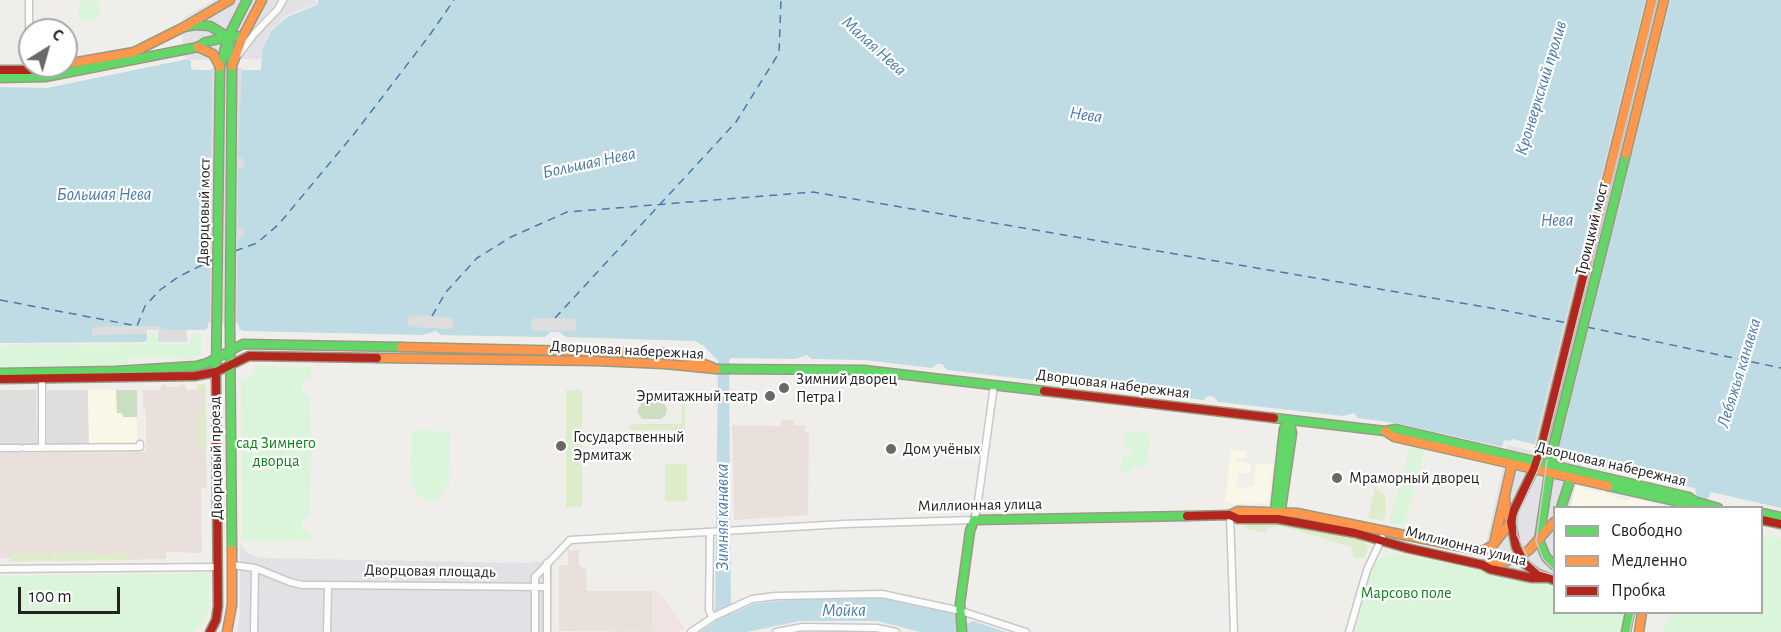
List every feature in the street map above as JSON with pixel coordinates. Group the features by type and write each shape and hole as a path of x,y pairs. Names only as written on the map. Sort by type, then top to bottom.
{"main road":[{"path":"78,62 134,52 184,27 230,0"},
{"name":"Дворцовый мост","path":"216,358 220,67 228,37 247,0"},
{"path":"233,64 243,36 262,0"},
{"name":"Троицкий мост","path":"1493,545 1511,522 1542,445 1652,0"},
{"name":"Троицкий мост","path":"1539,540 1553,448 1664,0"},
{"path":"184,27 210,26 228,37 233,64"},
{"path":"78,71 198,47 206,42 228,37 243,36"},
{"path":"198,47 213,54 220,67"},
{"name":"Дворцовый мост","path":"230,350 233,64"},
{"path":"0,70 18,72"},
{"path":"0,78 18,76"},
{"name":"Дворцовая набережная","path":"0,373 196,366 207,363 243,344 663,353 685,357 715,369"},
{"name":"Дворцовый проезд","path":"230,350 232,565"},
{"name":"Дворцовая набережная","path":"216,372 249,356 608,362 715,369 864,370 1384,431 1396,429 1535,465 1689,497 1694,501 1714,506"},
{"name":"Дворцовый проезд","path":"216,358 218,567"},
{"path":"0,379 195,376 216,372"},
{"path":"1278,514 1284,429 1289,420"},
{"name":"Дворцовая набережная","path":"1384,431 1394,437 1512,464 1535,465"},
{"path":"1493,545 1512,464"},
{"name":"Дворцовая набережная","path":"1549,468 1571,477 1679,505 1694,501"},
{"path":"1561,506 1571,477"},
{"path":"1505,497 1506,512 1520,556 1531,570 1550,579"},
{"path":"1763,513 1781,517"},
{"name":"Миллионная улица","path":"974,520 1230,515 1238,519 1278,514 1383,536 1482,551 1493,545"},
{"path":"962,632 960,604 970,531 974,520"},
{"path":"1763,520 1781,524"},
{"path":"1483,565 1501,563 1520,556 1539,540 1553,523"},
{"name":"Миллионная улица","path":"1383,536 1490,569 1532,578 1550,579"},
{"path":"1539,540 1546,557 1553,564"},
{"path":"226,632 231,613 232,565"},
{"path":"210,632 218,611 218,567"},
{"path":"1626,632 1630,614"},
{"path":"1639,632 1642,614"}],"street":[{"path":"29,0 29,18"},
{"path":"233,64 254,34 278,9 283,0"},
{"path":"243,36 254,34"},
{"path":"42,379 42,448"},
{"path":"974,520 994,385"},
{"path":"0,448 140,447 140,444"},
{"path":"1230,515 1234,632"},
{"name":"Миллионная улица","path":"713,533 844,524 974,520"},
{"path":"535,632 535,577 570,540 713,533 710,610 714,616"},
{"path":"1349,632 1367,570 1383,536"},
{"path":"547,563 547,632"},
{"name":"Дворцовая площадь","path":"232,565 255,568 302,585 547,587"},
{"path":"0,569 218,567"},
{"path":"254,632 255,568"},
{"path":"327,632 328,585"},
{"path":"691,632 714,616 752,599 776,596 882,594 961,611 1026,632"},
{"path":"776,632 802,627 877,628 896,632"}],"shaded area":[{"path":"215,0 316,0 316,4 286,16 272,29 262,50 261,59 192,60 182,55 183,18"},
{"path":"162,384 166,387 181,387 181,384 185,384 187,390 203,389 203,409 199,410 200,450 206,450 207,488 201,488 202,553 166,552 166,559 128,560 127,553 12,554 12,558 0,558 0,453 146,452 146,409 143,409 143,390 159,390"},
{"path":"0,390 36,390 37,444 0,444"},
{"path":"47,390 88,390 89,444 47,444"},
{"path":"88,390 137,390 137,443 89,444"},
{"path":"781,420 794,420 794,425 806,426 805,432 809,433 808,515 734,520 732,425 781,426"},
{"path":"1508,445 1582,462 1570,506 1553,506 1553,570 1550,584 1480,570"},
{"path":"1231,450 1246,451 1246,458 1236,458 1235,461 1251,463 1250,473 1239,473 1236,486 1244,487 1244,489 1254,486 1256,464 1273,464 1268,503 1231,504 1231,502 1225,502"},
{"path":"1576,486 1628,501 1631,498 1664,506 1570,506"},
{"path":"240,543 247,553 259,558 552,563 551,632 237,632 240,613"},
{"path":"568,550 579,550 579,566 586,569 587,591 652,591 652,632 559,631 559,565 568,565"},
{"path":"658,590 685,628 679,632 652,632 652,591"}],"green space":[{"path":"89,0 97,3 100,11 97,19 89,22 81,19 78,11 81,3"},
{"path":"149,331 156,332 157,344 190,344 191,334 201,334 201,354 194,359 130,357 128,368 0,368 0,348 4,348 4,345 144,344 148,342"},
{"name":"сад Зимнего дворца","path":"256,366 311,367 311,376 303,381 302,387 303,392 310,397 310,516 304,518 301,525 304,531 310,534 311,540 249,541 242,538 241,382 253,376"},
{"path":"198,384 204,384 206,388 206,450 200,450 199,409 203,409 203,390 196,390"},
{"path":"116,390 137,390 137,417 123,417 122,413 117,413"},
{"path":"566,390 582,390 582,507 566,507"},
{"path":"642,402 661,402 666,406 665,416 661,419 642,419 637,411"},
{"path":"685,402 685,430 630,430 630,424 682,424 682,405"},
{"path":"414,430 448,431 450,433 449,487 445,487 435,501 419,497 415,486 411,486 412,432"},
{"path":"1126,430 1151,433 1146,468 1132,466 1130,473 1120,472 1123,455 1128,455 1132,451 1131,448 1123,446"},
{"path":"1410,447 1425,450 1404,526 1389,523 1398,489 1405,482 1406,478 1403,473"},
{"path":"665,464 687,464 687,501 665,501"},
{"path":"1375,488 1385,496 1384,521 1368,518"},
{"path":"1247,524 1288,524 1362,540 1368,550 1364,557 1354,558 1352,547 1281,526 1268,527 1266,533 1244,527"},
{"path":"1763,534 1781,538 1781,632 1663,632 1670,614 1763,614"},
{"path":"91,553 91,555 128,553 128,560 56,561 55,555 54,561 9,562 12,554"},
{"name":"Марсово поле","path":"1394,553 1553,585 1553,614 1625,614 1626,618 1622,632 1354,632 1372,569 1382,558"},
{"path":"209,573 209,609 203,623 194,632 0,632 0,576"}],"water":[{"name":"Нева","path":"318,0 1781,0 1781,508 1711,492 1704,506 1692,506 1696,494 1695,488 1587,466 1588,460 1581,458 1581,455 1512,439 1511,441 1504,440 1502,447 1396,423 1358,418 1354,413 1343,416 1218,402 1214,397 1208,396 1203,400 1083,386 1079,382 1067,384 947,370 942,364 937,364 932,368 864,360 811,359 807,355 795,359 731,358 729,361 731,614 753,604 775,601 889,598 954,614 957,620 969,623 973,621 1006,632 920,632 878,621 800,621 747,632 700,632 715,622 718,361 704,346 695,341 566,337 559,332 551,332 545,337 441,335 436,331 422,335 243,331 239,329 238,323 212,322 208,323 208,328 204,330 147,330 147,340 144,342 0,343 0,87 47,88 188,59 194,70 261,70 262,50 272,30 287,17 317,5","holes":["210,157 239,157 239,168 210,168 204,161"]}],"pier":[{"path":"1645,0 1671,0 1568,417 1558,449 1534,443"},
{"path":"212,67 242,68 238,157 243,158 245,163 238,169 238,226 245,232 242,237 238,238 237,323 210,323 210,238 204,232 206,227 210,226 211,168 207,167 204,162 211,156"},
{"path":"413,315 449,317 454,319 453,328 412,327 408,325 408,317"},
{"path":"535,318 572,318 576,320 577,329 535,331 531,329 531,320"},
{"path":"162,326 162,330 187,330 187,342 158,342 158,330 147,330 147,334 92,335 92,327"}],"ferry route":[{"path":"235,251 257,243 279,224 354,134 454,0"},
{"path":"555,318 736,122 779,53 781,0"},
{"path":"432,316 446,292 477,258 511,237 567,212 813,192 1567,323"},
{"path":"0,300 137,326 145,306 160,290 178,277 214,259"},
{"path":"1587,327 1781,368"}],"tram line":[{"path":"1553,575 1540,571 1530,562 1517,535 1517,516 1546,446 1657,0"},
{"path":"1547,460 1536,541 1543,559 1553,569"},
{"path":"1630,632 1634,614"}],"traffic: fast":[{"path":"216,377 220,67 228,37 247,0"},
{"path":"184,27 210,26 228,37 232,67 230,324 232,550"},
{"path":"0,78 45,77 198,47 206,42 228,37 243,36"},
{"path":"1553,564 1546,557 1539,540 1553,448 1626,154"},
{"path":"0,373 116,371 196,366 207,363 243,344 401,347"},
{"path":"716,369 864,370 1044,391"},
{"path":"1274,418 1385,431 1396,429 1689,497 1694,501 1711,506"},
{"path":"1277,515 1275,511 1284,429 1289,420"},
{"path":"1280,516 1292,433 1289,420"},
{"path":"1562,506 1571,477"},
{"path":"1608,486 1688,504 1694,501"},
{"path":"1763,513 1781,517"},
{"path":"962,632 960,604 970,531 974,520 1187,516"},
{"path":"1626,632 1630,614"}],"traffic: slow":[{"path":"78,62 134,52 184,27 230,0"},
{"path":"232,66 243,36 262,0"},
{"path":"1586,266 1652,0"},
{"path":"1626,154 1664,0"},
{"path":"198,47 213,54 220,67"},
{"path":"401,347 663,353 685,357 712,367"},
{"path":"377,358 596,361 716,369"},
{"path":"1385,431 1394,437 1608,486"},
{"path":"1494,543 1512,464"},
{"path":"1230,515 1238,511 1297,513 1482,551 1493,545 1511,522 1506,512 1505,497"},
{"path":"1486,565 1501,563 1520,556 1529,550 1553,523"},
{"path":"227,632 232,605 232,550"},
{"path":"1639,632 1642,614"}],"traffic: jam":[{"path":"0,70 18,70"},
{"path":"1553,580 1538,574 1525,564 1516,547 1511,522 1542,445 1586,266"},
{"path":"0,379 195,376 216,372 249,356 377,358"},
{"path":"210,632 216,620 218,606 216,377"},
{"path":"1044,391 1274,418"},
{"path":"1187,516 1230,515 1238,519 1278,519 1355,533 1407,548 1483,565 1490,569 1532,578 1545,578"},
{"path":"1763,520 1781,524"}],"place":[{"name":"Зимний дворец Петра I","path":"784,388"},
{"name":"Эрмитажный театр","path":"770,396"},
{"name":"Государственный Эрмитаж","path":"561,446"},
{"name":"Дом учёных","path":"891,449"},
{"name":"Мраморный дворец","path":"1337,478"}],"water label":[{"name":"Малая Нева","path":"874,46"},
{"name":"Кронверкский пролив","path":"1541,88"},
{"name":"Большая Нева","path":"589,163"},
{"name":"Большая Нева","path":"104,195"},
{"name":"Лебяжья канавка","path":"1739,373"},
{"name":"Зимняя канавка","path":"723,517"},
{"name":"Мойка","path":"844,611"}]}
